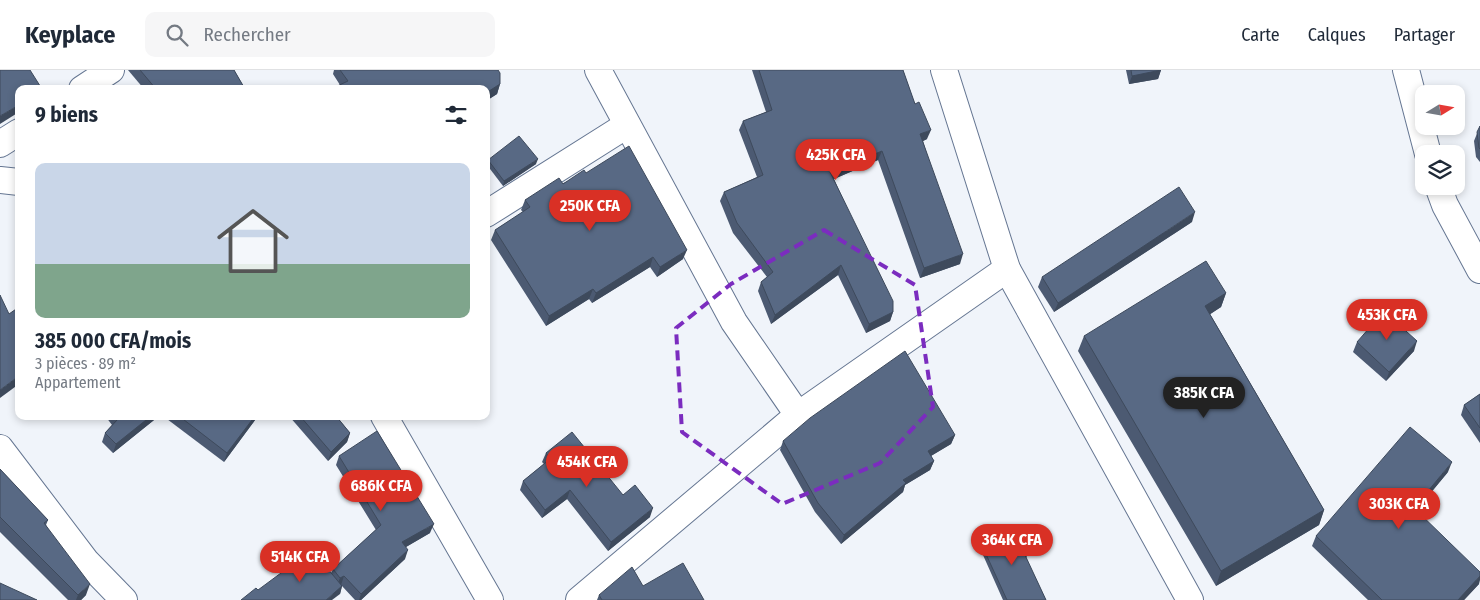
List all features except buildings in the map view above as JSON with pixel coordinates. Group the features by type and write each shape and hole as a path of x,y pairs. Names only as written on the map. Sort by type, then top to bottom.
{"street":[{"path":"88,85 111,70"},
{"path":"598,70 734,322 798,415"},
{"path":"944,70 1006,269 1190,600"},
{"path":"1406,70 1426,145"},
{"path":"490,211 627,125"},
{"path":"0,144 15,135"},
{"path":"0,180 15,182"},
{"path":"1441,195 1480,270"},
{"path":"579,600 798,415 1006,269"},
{"path":"386,420 490,600"},
{"path":"0,448 86,561 124,600"}],"highlighted area":[{"path":"824,230 915,285 933,407 880,463 782,504 682,432 676,328 731,284"}]}
